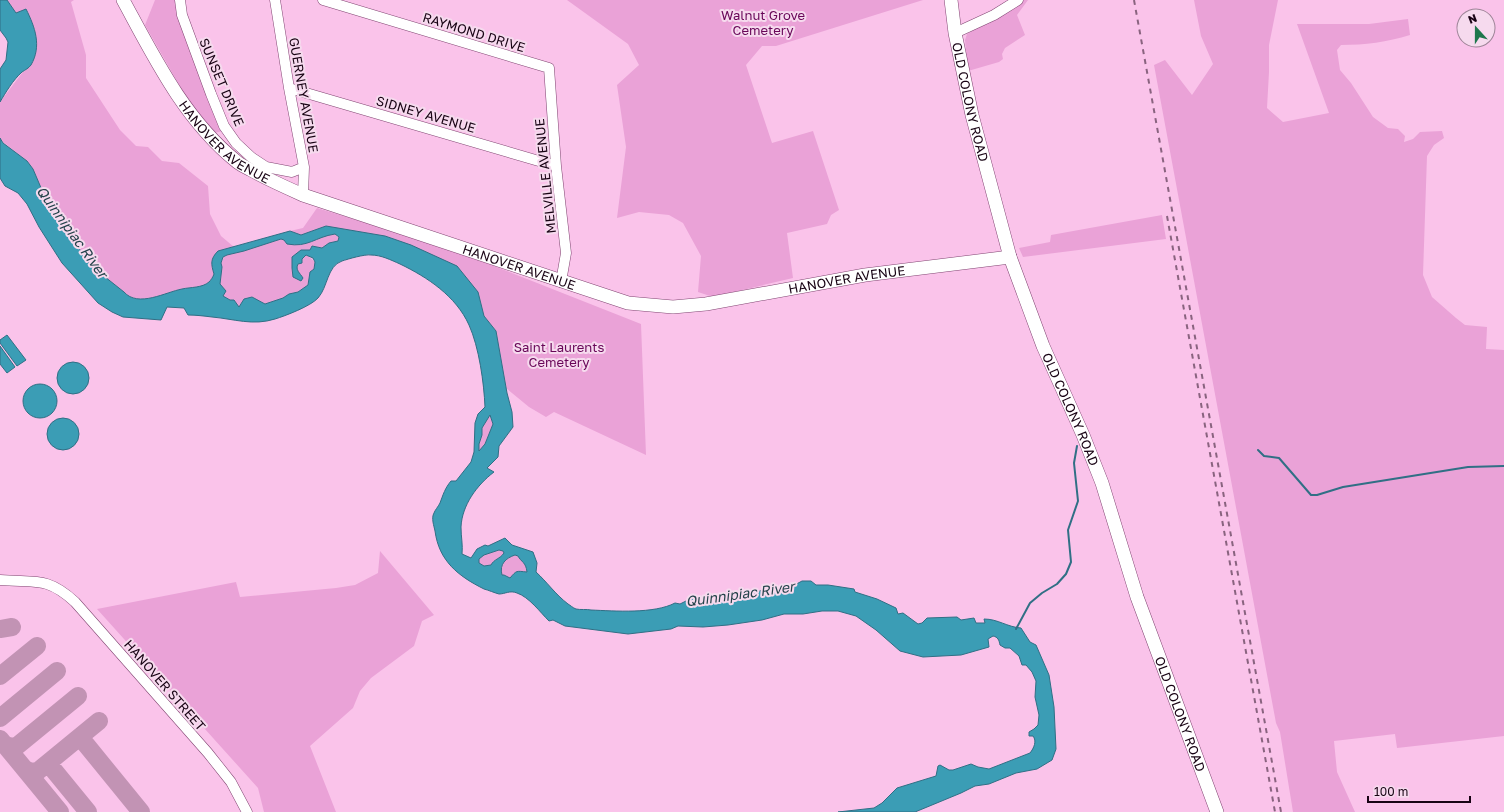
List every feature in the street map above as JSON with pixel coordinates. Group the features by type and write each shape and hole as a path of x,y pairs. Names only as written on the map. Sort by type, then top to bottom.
{"main road":[{"name":"HANOVER AVENUE","path":"123,0 145,41 179,98 201,127 236,162 275,184 303,195 561,282 628,303 673,307 717,303 865,275 1010,257"},
{"name":"OLD COLONY ROAD","path":"951,0 972,115 1010,257 1043,346 1083,435 1099,476 1137,597 1217,812"}],"street":[{"name":"SUNSET DRIVE","path":"180,0 182,15 211,94 224,126 236,143 251,158 266,167 292,172 304,167"},
{"name":"GUERNEY AVENUE","path":"274,0 304,167 303,195"},
{"name":"RAYMOND DRIVE","path":"323,0 549,68"},
{"path":"956,34 994,15 1018,0"},
{"name":"MELVILLE AVENUE","path":"549,68 556,166 566,253 561,282"},
{"name":"SIDNEY AVENUE","path":"289,88 556,166"},
{"name":"HANOVER STREET","path":"0,580 31,581 53,585 75,602 231,782 247,812"}],"green space":[{"path":"7,0 74,0 71,2 86,55 86,78 120,130 136,146 148,147 162,161 179,163 208,186 210,214 221,236 234,247 218,251 212,266 214,274 209,282 200,286 183,289 152,298 137,299 130,297 90,265 82,252 71,240 50,209 33,169 27,161 0,138 0,102 22,73 31,66 35,30 26,9 16,13"},
{"path":"155,0 177,0 223,131 214,133 191,106 145,25"},
{"name":"Walnut Grove Cemetery","path":"567,0 923,0 776,46 762,46 746,65 772,143 813,131 839,210 831,215 827,224 787,233 793,278 713,297 698,292 701,256 683,223 669,215 639,212 617,218 626,147 617,85 639,65 628,44"},
{"path":"1024,0 1028,0 1017,15 1025,35 1005,48 1002,54 1003,59 999,62 968,71 965,40 967,34"},
{"path":"1194,0 1278,0 1269,45 1267,108 1283,122 1329,113 1297,24 1369,24 1408,19 1410,35 1376,43 1341,45 1337,50 1340,70 1351,83 1373,117 1388,128 1398,129 1405,136 1404,142 1413,139 1420,132 1442,131 1444,138 1434,145 1427,156 1423,275 1432,297 1456,318 1465,325 1487,327 1486,349 1504,350 1504,736 1397,748 1395,734 1334,741 1337,772 1355,812 1293,812 1280,732 1276,723 1154,65 1165,60 1192,95 1213,64 1201,36"},
{"name":"Saint Laurents Cemetery","path":"317,208 466,255 641,324 646,455 554,412 546,417 529,407 506,388 496,331 484,316 478,292 326,226 301,235 290,231 303,228"},
{"path":"1162,215 1166,239 1023,257 1019,248 1050,242 1051,235"},
{"path":"335,234 339,238 338,241 329,243 322,248 312,246 310,250 305,250 292,262 293,277 298,272 297,267 304,256 308,256 315,262 308,285 298,292 265,304 252,297 244,299 239,307 233,300 223,296 220,284 221,263 227,255 281,239"},
{"path":"490,415 493,424 485,444 479,451 482,428"},
{"path":"503,550 504,553 491,565 484,566 479,563 479,559 484,555"},
{"path":"380,551 434,615 422,621 414,646 371,678 360,691 353,708 310,746 336,812 264,812 258,788 97,609 236,582 240,597 355,585 378,573"},
{"path":"515,555 524,562 527,572 517,572 510,579 502,575 502,565 506,560"}],"water":[{"path":"0,0 7,0 16,13 26,9 32,23 37,44 31,65 22,72 10,86 0,102 0,69 6,60 8,42 0,30"},
{"path":"0,138 3,143 27,161 33,169 50,209 90,265 130,297 137,299 152,298 185,288 206,284 213,277 212,262 218,251 290,231 301,235 326,226 385,236 411,245 457,266 478,292 484,316 496,331 507,393 512,412 513,427 499,446 498,457 487,468 494,472 476,489 467,503 461,527 462,554 471,558 477,549 485,545 488,546 505,538 512,545 533,552 537,563 536,572 563,600 574,608 578,609 623,611 656,609 675,603 680,604 690,599 702,597 749,596 762,590 791,587 802,581 811,581 816,585 828,585 854,589 855,592 877,599 896,608 898,614 903,613 918,624 922,623 927,618 957,617 961,620 974,618 976,623 985,623 984,619 989,619 1021,628 1030,642 1036,645 1049,675 1054,707 1056,749 1052,760 1037,769 1016,773 989,784 975,786 915,812 838,812 874,808 882,803 897,788 936,776 938,766 940,765 949,770 971,764 989,769 1030,753 1034,747 1035,740 1033,736 1029,736 1029,732 1038,725 1039,715 1035,697 1036,681 1032,672 1026,665 1022,665 1019,656 1010,648 1005,648 1000,645 995,636 988,639 989,647 961,655 923,657 900,651 876,630 856,616 838,611 784,614 762,620 728,625 703,627 678,626 671,629 628,634 565,626 553,620 549,621 530,601 521,595 512,592 497,594 466,579 445,559 437,542 433,515 451,481 456,481 471,462 474,452 475,423 478,414 485,407 480,365 473,334 457,305 440,288 420,275 390,259 375,255 368,255 352,258 337,264 330,272 324,288 315,301 275,319 251,322 188,315 184,308 167,307 161,320 123,317 98,303 62,263 39,227 27,204 18,193 5,186 0,178","holes":["335,234 339,237 338,241 329,243 322,248 312,246 310,250 301,250 292,257 293,277 301,281 303,278 297,270 298,264 302,263 302,259 306,255 313,258 315,262 314,269 310,272 308,285 298,292 265,304 252,297 244,299 239,307 234,300 230,300 223,296 226,291 220,284 221,263 223,257 281,239 287,244 301,245 328,235","490,415 493,424 485,444 479,451 482,428","499,550 503,551 504,553 491,565 484,566 479,563 479,559 484,555","512,556 518,556 525,564 527,572 517,572 510,578 502,575 501,571 504,562"]},
{"path":"7,335 26,360 17,366 0,343 0,340"},
{"path":"0,346 15,367 7,373 0,364"},
{"path":"76,362 82,364 87,369 89,378 87,387 82,392 70,394 64,392 59,387 57,375 59,369 64,364"},
{"path":"40,384 52,389 57,401 52,413 40,418 28,413 23,401 28,389"},
{"path":"60,418 66,418 75,422 79,434 75,446 66,450 60,450 51,446 47,437 47,431 51,422"}],"waterway":[{"path":"1016,629 1030,603 1042,593 1057,584 1066,574 1071,562 1068,530 1078,501 1074,463 1077,446"},
{"path":"1258,450 1264,456 1279,458 1311,495 1317,495 1343,487 1468,467 1504,466"}],"taxiway":[{"path":"0,629 12,627"},
{"path":"0,676 37,646"},
{"path":"0,718 57,671"},
{"path":"5,745 12,747 17,746 78,696"},
{"path":"25,769 31,772 38,771 99,721"},
{"path":"0,739 60,812"},
{"path":"75,741 81,740 84,742 141,812"},
{"path":"52,768 88,812"}],"railway":[{"path":"1134,0 1281,812"},
{"path":"1167,216 1275,812"}],"water label":[{"name":"Quinnipiac River","path":"72,232"},
{"name":"Quinnipiac River","path":"740,594"}]}
